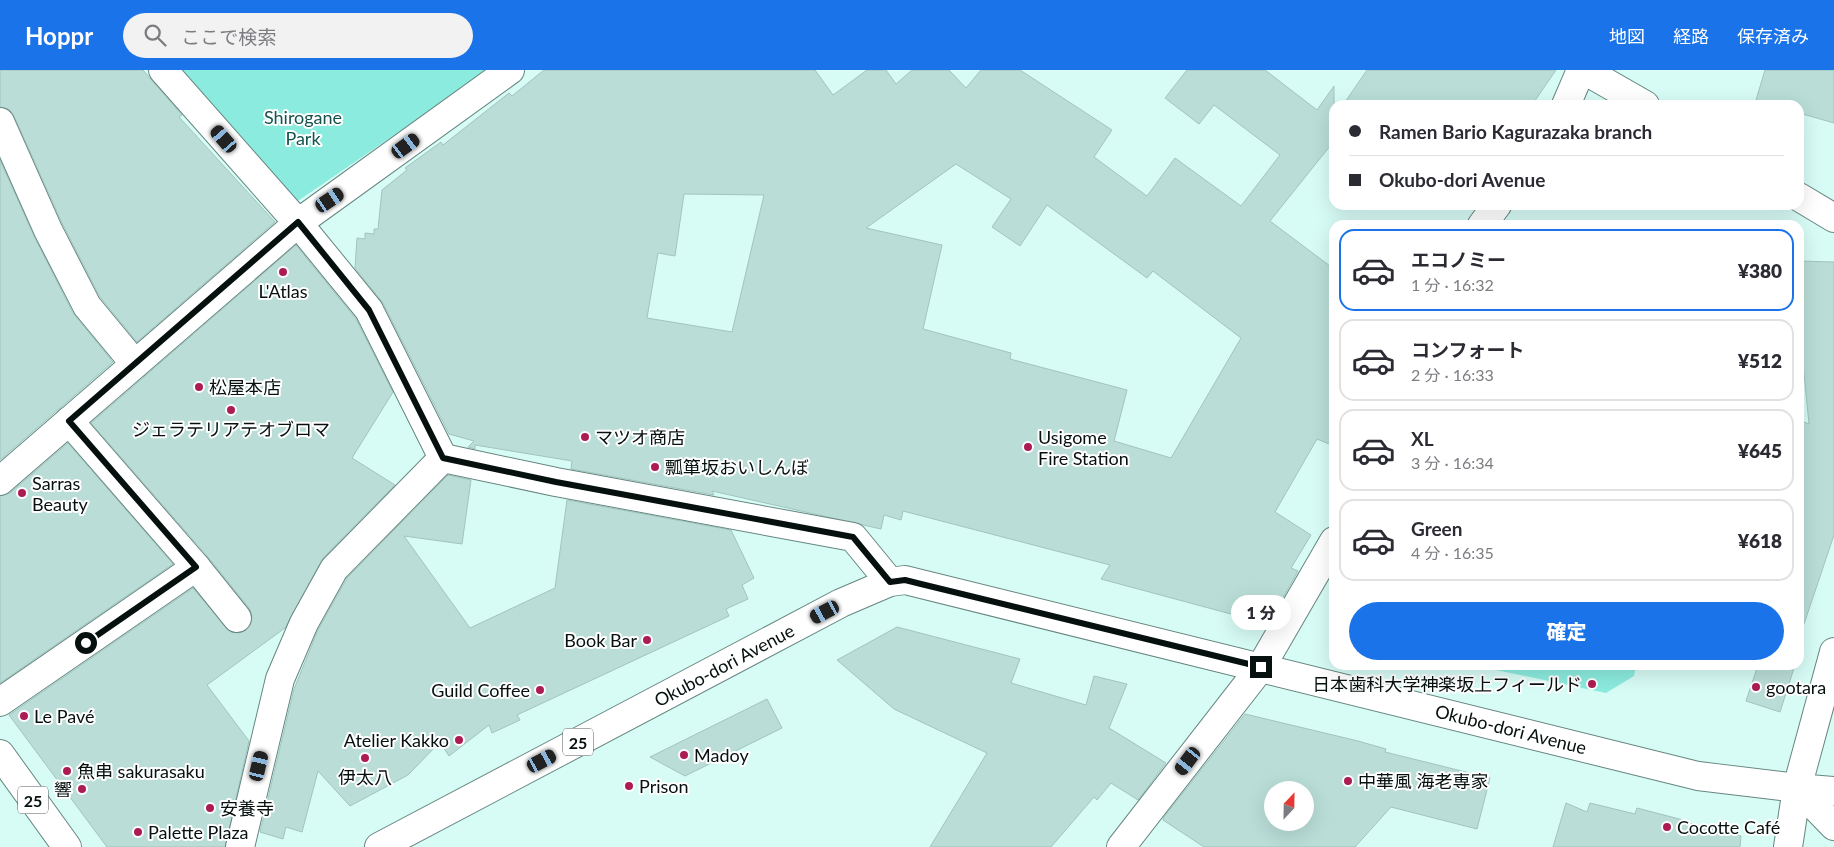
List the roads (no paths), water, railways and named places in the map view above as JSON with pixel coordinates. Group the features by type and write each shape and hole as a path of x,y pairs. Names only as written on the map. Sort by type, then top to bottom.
{"street":[{"path":"163,70 298,222 369,310 443,458"},
{"path":"0,481 298,222 510,70"},
{"path":"1568,100 1582,70 1636,100"},
{"path":"0,122 48,230 87,306 135,364"},
{"path":"1804,200 1834,218"},
{"path":"69,421 196,567 237,618"},
{"path":"443,458 556,482 853,537 890,582"},
{"path":"240,847 280,679 304,623 334,568 443,458"},
{"path":"1121,847 1261,667 1329,550"},
{"path":"0,702 196,567"},
{"name":"Okubo-dori Avenue","path":"379,847 840,603 890,582 905,580 1698,776 1797,788"},
{"path":"1788,847 1797,788 1834,652"},
{"name":"25","path":"0,754 67,847"},
{"name":"25","path":"1797,788 1834,776"},
{"path":"1797,788 1834,826"},
{"name":"25","path":"1797,788 1834,791"}],"place":[{"name":"L'Atlas","path":"283,272"},
{"name":"松屋本店","path":"199,387"},
{"name":"ジェラテリアテオブロマ","path":"231,410"},
{"name":"マツオ商店","path":"585,437"},
{"name":"Usigome Fire Station","path":"1028,447"},
{"name":"瓢箪坂おいしんぼ","path":"655,467"},
{"name":"Sarras Beauty","path":"22,493"},
{"name":"Book Bar","path":"647,640"},
{"name":"日本歯科大学神楽坂上フィールド","path":"1592,684"},
{"name":"gootara","path":"1756,687"},
{"name":"Guild Coffee","path":"540,690"},
{"name":"Le Pavé","path":"24,716"},
{"name":"Atelier Kakko","path":"459,740"},
{"name":"Madoy","path":"684,755"},
{"name":"伊太八","path":"365,758"},
{"name":"魚串 sakurasaku","path":"67,771"},
{"name":"中華風 海老専家","path":"1348,781"},
{"name":"Prison","path":"629,786"},
{"name":"響","path":"82,789"},
{"name":"安養寺","path":"210,808"},
{"name":"Cocotte Café","path":"1667,827"},
{"name":"Palette Plaza","path":"138,832"}],"park label":[{"name":"Shirogane Park","path":"303,127"}]}
